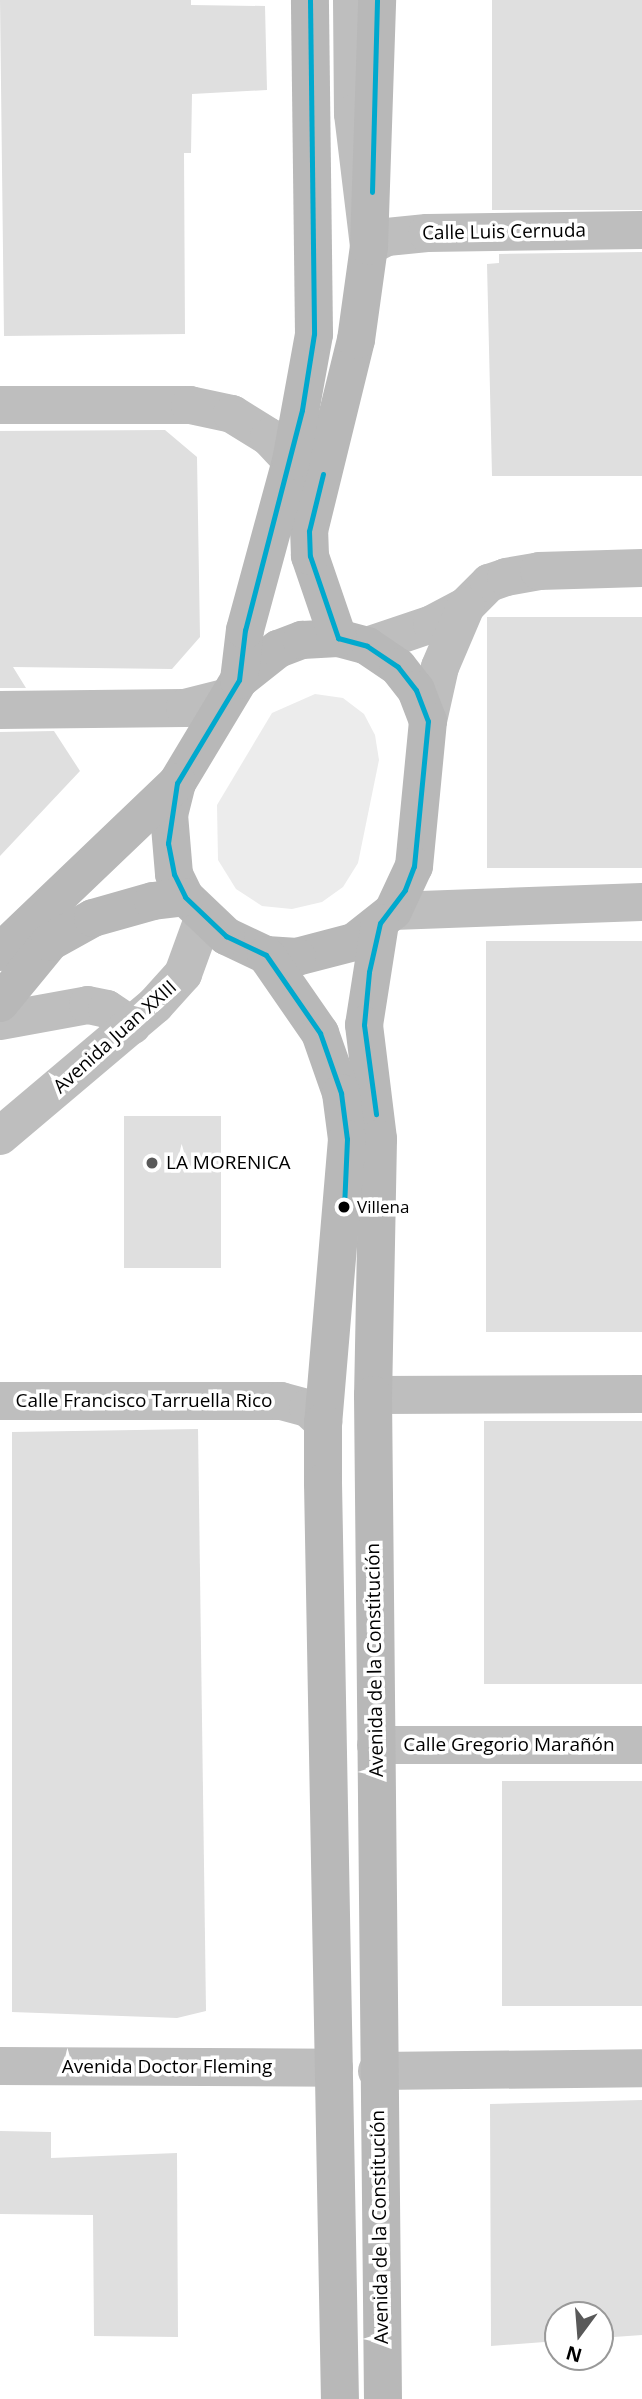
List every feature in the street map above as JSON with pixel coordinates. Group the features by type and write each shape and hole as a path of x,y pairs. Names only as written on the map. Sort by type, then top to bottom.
{"street":[{"path":"234,689 245,630 291,461 314,334 310,0"},
{"path":"352,0 353,114 369,246"},
{"path":"377,0 369,246 356,340 309,531 313,568 352,642 398,667 416,690 428,721"},
{"name":"Calle Luis Cernuda","path":"369,246 387,237 427,233 642,230"},
{"path":"0,405 190,405 232,414 269,437 291,461"},
{"path":"0,952 177,783 234,689 278,649 302,640 352,642 405,636 466,606 489,583 506,577 539,571 642,568"},
{"path":"177,783 168,843 174,874 194,908 226,936 266,955 327,953 354,942 387,917 414,866 428,721 440,667 466,606"},
{"path":"0,710 185,708 234,689"},
{"path":"387,917 642,902"},
{"path":"0,1003 50,942 93,918 141,904 194,908"},
{"name":"Avenida Juan XXIII","path":"0,1136 132,1026 183,974 194,908"},
{"name":"Avenida de la Constitución","path":"383,2399 377,2071 373,1395 378,1139 364,1025 387,917"},
{"path":"266,955 320,1033 341,1093 347,1139 323,1422 340,2399"},
{"path":"0,1021 88,1004 107,1009 132,1026"},
{"path":"373,1395 642,1394"},
{"name":"Calle Francisco Tarruella Rico","path":"0,1401 281,1401 307,1408 323,1422"},
{"name":"Calle Gregorio Marañón","path":"376,1745 642,1745"},
{"name":"Avenida Doctor Fleming","path":"0,2066 334,2068"},
{"path":"377,2071 642,2068"}],"shaded area":[{"path":"315,694 343,698 364,714 375,735 379,760 358,863 343,887 322,902 292,909 262,906 236,889 218,860 217,805 272,713"}],"building":[{"path":"0,0 191,0 191,5 265,6 267,90 192,94 191,153 184,153 185,334 4,336"},
{"path":"492,0 642,0 642,210 492,210"},
{"path":"642,252 642,476 492,476 487,264 499,263 499,254"},
{"path":"165,430 197,457 200,637 172,669 13,667 26,688 0,688 0,431"},
{"path":"487,617 642,617 642,868 487,868"},
{"path":"54,731 80,771 0,856 0,732"},
{"path":"486,941 642,941 642,1332 486,1332"},
{"path":"124,1116 221,1116 221,1268 124,1268"},
{"path":"484,1421 642,1421 642,1684 484,1684"},
{"path":"198,1429 206,2011 177,2018 12,2012 12,1432"},
{"path":"502,1781 642,1781 642,2006 502,2006"},
{"path":"642,2100 642,2335 614,2337 614,2301 544,2301 544,2342 491,2346 490,2104"},
{"path":"0,2131 51,2132 51,2158 177,2153 178,2337 94,2336 93,2215 0,2214"}],"transit line":[{"path":"310,0 314,334 302,410 245,630 239,680 177,783 168,843 174,874 185,897 226,936 266,955 320,1033 341,1093 347,1139 344,1207"},
{"path":"372,192 377,0"},
{"path":"323,474 309,531 310,556 338,638 367,646 398,667 416,690 428,721 414,866 405,890 380,923 369,972 364,1025 376,1114"}],"place":[{"name":"LA MORENICA","path":"152,1163"},
{"name":"Villena","path":"344,1207"}]}
